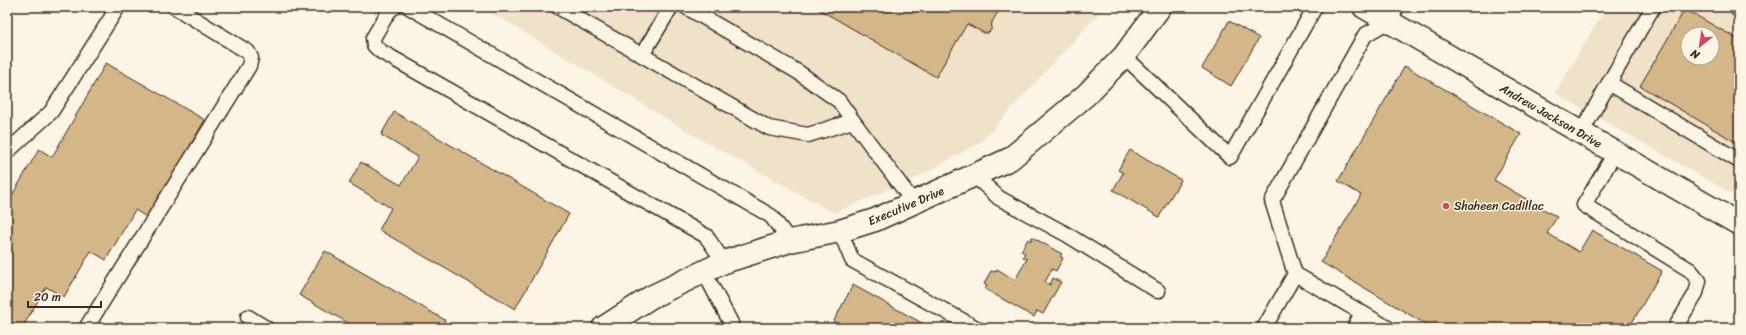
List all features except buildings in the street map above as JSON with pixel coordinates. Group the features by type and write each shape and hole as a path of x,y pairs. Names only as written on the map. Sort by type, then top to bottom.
{"street":[{"name":"Executive Drive","path":"608,326 651,297 703,270 790,241 840,231 875,220 976,176 1010,159 1086,95 1124,56 1160,7"},
{"name":"Andrew Jackson Drive","path":"1364,7 1393,14 1581,133 1739,224"}],"lane":[{"path":"7,152 50,112 118,7"},
{"path":"86,328 249,66 251,58 248,52 175,7"},
{"path":"409,7 771,216 790,241"},
{"path":"558,7 769,128 808,135 854,121"},
{"path":"642,55 671,7"},
{"path":"686,7 798,72 839,101 914,203"},
{"path":"1124,56 1230,157 1315,7"},
{"path":"1581,133 1608,83 1653,7"},
{"path":"1735,7 1739,10"},
{"path":"391,9 373,38 374,45 380,51 706,236 724,262"},
{"path":"1388,328 1295,274 1272,201 1365,35 1393,14"},
{"path":"1608,83 1739,161"},
{"path":"1615,153 1584,205 1690,270 1699,281 1696,293 1675,328"},
{"path":"976,176 1000,198 1066,234 1158,291"},
{"path":"840,231 852,260 976,328"},
{"path":"703,270 731,323 729,328"},
{"path":"1264,328 1295,274"},
{"path":"1354,328 1362,313"},
{"path":"248,317 266,328"}],"shaded area":[{"path":"482,7 1105,7 981,142 916,178 834,213 700,139"},
{"path":"1606,7 1739,7 1739,198 1555,93"}],"waterway":[{"path":"7,12 12,7"}],"place":[{"name":"Shaheen Cadillac","path":"1446,206"}]}
